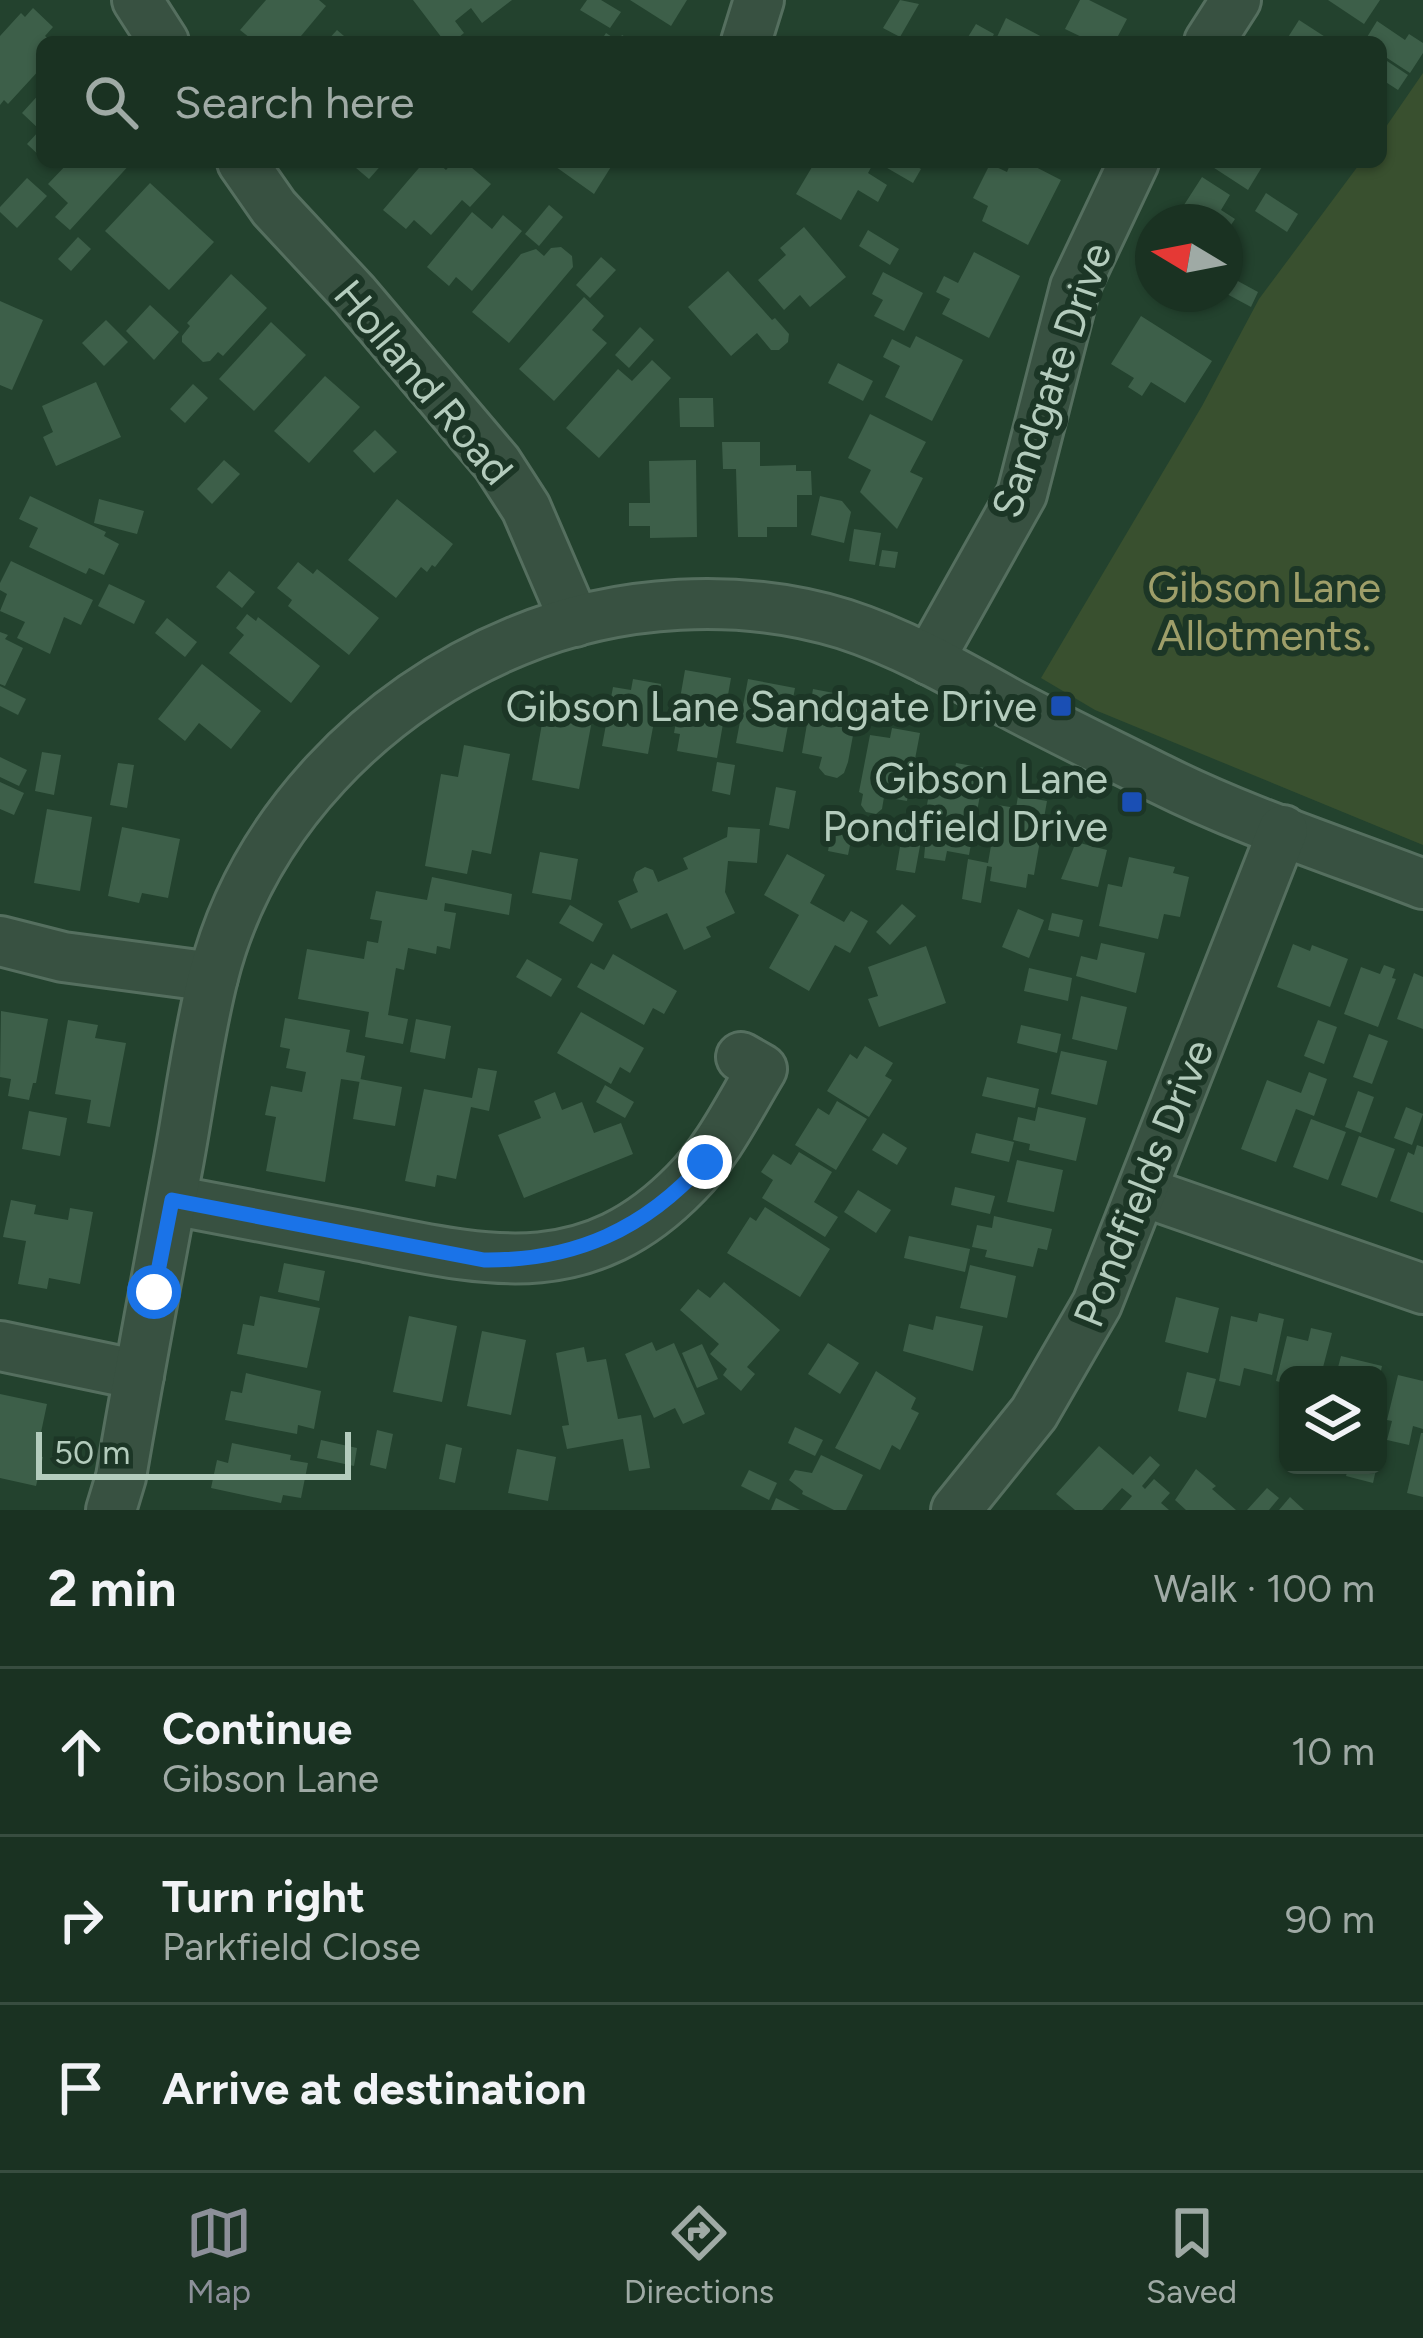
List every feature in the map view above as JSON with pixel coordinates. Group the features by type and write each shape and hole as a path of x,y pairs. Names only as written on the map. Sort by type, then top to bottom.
{"street":[{"path":"137,0 160,36"},
{"path":"748,36 759,0"},
{"name":"Holland Road","path":"246,168 274,208 497,463 526,508 575,622"},
{"name":"Sandgate Drive","path":"929,660 1022,494 1075,287 1131,168"},
{"path":"111,1510 213,977 227,935 266,855 303,801 347,752 398,708 453,672 532,635 575,622 662,607 750,607 836,622 878,635 1167,783 1423,884"},
{"name":"Pondfields Drive","path":"956,1510 997,1463 1068,1360 1097,1304 1283,830"},
{"path":"0,940 63,958 213,977"},
{"path":"172,1200 484,1260 531,1259 577,1250 647,1216 705,1162 762,1069 741,1057"},
{"path":"1144,1192 1423,1289"},
{"path":"0,1346 139,1375"}],"green space":[{"name":"Gibson Lane Allotments.","path":"1423,73 1423,845 1095,710 1041,678 1202,406 1259,299 1357,168 1387,168 1387,125"}],"building":[{"path":"266,0 319,0 326,6 301,36 248,36 240,30"},
{"path":"413,0 512,0 482,23 471,8 455,21 464,33 440,36"},
{"path":"587,0 601,0 621,12 610,28 580,10"},
{"path":"630,0 687,0 671,26"},
{"path":"900,0 919,4 901,36 883,28"},
{"path":"1080,0 1127,19 1118,36 1080,36 1065,29"},
{"path":"1328,0 1380,0 1364,24"},
{"path":"33,8 53,27 45,36 36,36 36,74 8,104 4,100 0,105 0,36 21,13 25,17"},
{"path":"1006,18 1040,36 997,36"},
{"path":"1299,20 1324,36 1289,36"},
{"path":"1377,21 1405,40 1409,34 1423,43 1423,53 1410,73 1387,58 1387,36 1368,36"},
{"path":"976,24 994,34 993,36 969,36"},
{"path":"1387,61 1408,75 1398,90 1387,83"},
{"path":"36,98 36,126 22,113"},
{"path":"63,168 127,168 70,230 55,217 68,203 48,184"},
{"path":"356,168 379,168 369,179"},
{"path":"419,168 472,168 491,184 470,207 462,200 431,235 414,220 406,229 383,210"},
{"path":"557,168 610,168 594,194"},
{"path":"811,168 871,168 868,173 887,185 878,202 858,190 841,220 796,194"},
{"path":"887,168 919,168 913,183"},
{"path":"988,168 1007,172 1009,168 1038,168 1061,180 1028,245 982,221 988,206 973,198"},
{"path":"1214,168 1261,168 1248,190"},
{"path":"1202,177 1230,195 1225,204 1185,204"},
{"path":"27,178 47,196 17,228 0,207"},
{"path":"150,183 214,242 169,290 105,231"},
{"path":"1266,193 1298,214 1287,232 1255,211"},
{"path":"549,205 563,217 539,246 525,234"},
{"path":"472,212 492,229 503,215 522,231 472,291 456,277 449,286 427,267"},
{"path":"804,227 846,277 810,307 800,295 784,310 758,280 786,255 780,248"},
{"path":"868,230 899,249 890,265 859,246"},
{"path":"78,237 91,249 71,271 58,259"},
{"path":"561,247 572,256 573,267 509,343 472,312 521,254 536,249 544,256 551,248"},
{"path":"974,252 1020,276 989,338 942,314 950,299 936,292 944,276 958,283"},
{"path":"601,257 616,270 590,298 576,285"},
{"path":"728,271 789,334 779,350 771,350 757,333 731,356 688,307"},
{"path":"883,272 923,293 904,331 874,316 883,300 872,294"},
{"path":"231,274 267,308 223,356 218,352 203,362 182,342 182,336 190,326 187,323"},
{"path":"1243,284 1258,292 1251,307 1243,303"},
{"path":"584,297 604,316 592,330 607,343 554,401 519,369"},
{"path":"0,301 43,320 12,390 0,385"},
{"path":"150,305 179,332 154,360 126,331"},
{"path":"1141,316 1212,361 1185,403 1151,382 1142,396 1128,387 1134,378 1111,364"},
{"path":"106,320 128,342 104,366 82,343"},
{"path":"271,322 306,355 254,411 219,379"},
{"path":"640,327 654,340 629,368 615,355"},
{"path":"916,336 963,360 932,421 885,397 900,366 883,357 892,339 910,348"},
{"path":"652,360 671,378 599,458 566,428 618,369 632,381"},
{"path":"838,363 873,381 863,401 828,383"},
{"path":"325,376 360,407 309,463 274,431"},
{"path":"96,382 121,437 56,466 43,437 53,432 42,406"},
{"path":"193,384 208,398 185,423 170,409"},
{"path":"679,398 713,398 714,427 680,427"},
{"path":"870,414 926,442 910,472 923,478 897,529 860,492 871,470 848,458"},
{"path":"375,430 397,452 374,473 353,451"},
{"path":"722,442 760,442 760,466 796,465 796,471 811,471 812,495 797,495 797,527 767,527 767,537 738,537 736,469 723,469"},
{"path":"224,460 240,474 212,504 197,489"},
{"path":"696,460 697,537 650,538 650,526 629,526 629,503 650,503 649,461"},
{"path":"30,496 106,532 104,536 119,544 104,575 89,568 86,574 29,547 38,528 19,519"},
{"path":"820,496 842,501 851,512 844,543 811,535"},
{"path":"99,499 144,511 137,534 94,523"},
{"path":"397,499 453,544 435,567 427,572 421,567 396,598 348,560"},
{"path":"854,529 881,533 875,565 849,561"},
{"path":"882,550 898,552 895,568 879,566"},
{"path":"11,561 93,600 81,625 64,617 50,654 17,638 25,622 0,611 7,594 0,590 0,583"},
{"path":"298,562 313,574 317,569 379,618 349,655 288,606 292,600 277,588"},
{"path":"229,571 255,592 242,608 216,587"},
{"path":"109,584 145,601 134,624 98,606"},
{"path":"247,614 256,621 258,617 320,666 291,703 229,653 244,635 236,628"},
{"path":"167,618 197,642 185,657 155,633"},
{"path":"0,632 23,648 5,686 0,684"},
{"path":"202,664 261,711 231,749 199,723 185,741 158,719"},
{"path":"685,670 731,678 717,758 677,751 680,734 674,733"},
{"path":"633,679 661,684 648,754 602,746 613,687 631,690"},
{"path":"748,679 795,688 783,752 736,743"},
{"path":"0,686 26,699 18,715 0,706"},
{"path":"813,689 860,698 848,762 837,778 819,768 822,757 802,753"},
{"path":"546,701 594,710 579,789 532,780"},
{"path":"892,728 920,733 907,801 884,797 876,814 866,812 859,792 870,735 890,738"},
{"path":"464,745 510,754 491,854 472,850 467,874 425,866 441,774 458,777"},
{"path":"42,752 61,755 54,795 35,791"},
{"path":"0,757 27,770 19,786 0,777"},
{"path":"717,762 735,765 730,795 712,791"},
{"path":"118,763 134,765 127,808 110,805"},
{"path":"956,763 985,768 969,855 947,851 945,861 924,858 925,847 920,846 915,873 896,870 903,829 922,833 933,771 954,775"},
{"path":"0,782 24,793 14,815 0,809"},
{"path":"776,787 796,791 789,829 769,825"},
{"path":"1018,796 1047,801 1034,875 1028,874 1026,888 990,881 992,867 987,866 981,903 962,899 968,859 988,863 998,805 1016,808"},
{"path":"47,809 92,817 80,891 34,883"},
{"path":"835,813 856,816 848,855 828,851"},
{"path":"122,827 180,839 168,898 142,893 139,903 108,896"},
{"path":"728,827 760,829 757,863 728,861 725,892 735,913 706,927 711,937 684,950 667,913 631,929 618,901 638,892 633,880 636,872 645,867 653,870 658,882 688,869 683,858 727,837"},
{"path":"1076,842 1107,850 1098,887 1061,879"},
{"path":"540,852 578,859 571,900 532,893"},
{"path":"787,854 825,875 810,903 844,922 851,911 868,921 850,953 835,945 809,991 769,968 799,915 764,895"},
{"path":"1129,857 1175,867 1173,873 1189,877 1180,917 1164,914 1158,939 1099,926 1108,884 1122,887"},
{"path":"432,877 512,894 509,915 445,903 444,911 456,913 450,949 437,946 436,954 408,948 404,970 396,968 388,1015 408,1019 403,1044 365,1037 369,1012 298,999 307,949 364,959 367,941 378,943 382,921 370,919 376,891 427,900"},
{"path":"902,904 916,916 890,945 876,932"},
{"path":"570,905 603,924 593,942 559,923"},
{"path":"1018,909 1044,920 1029,958 1002,947"},
{"path":"1052,913 1083,920 1079,937 1048,930"},
{"path":"1101,943 1145,953 1136,993 1076,976 1081,956 1097,960"},
{"path":"1293,944 1310,951 1312,945 1348,959 1330,1007 1277,987"},
{"path":"926,946 946,1003 879,1027 868,999 878,996 868,967"},
{"path":"613,954 677,991 664,1014 653,1008 644,1025 577,987 591,963 604,970"},
{"path":"527,959 562,979 551,997 516,977"},
{"path":"1384,965 1395,969 1392,978 1396,979 1378,1027 1344,1014 1361,967 1380,974"},
{"path":"1029,968 1072,978 1068,1001 1024,991"},
{"path":"1414,973 1423,977 1423,1029 1397,1019"},
{"path":"1081,996 1127,1007 1117,1050 1072,1039"},
{"path":"1,1011 48,1019 29,1100 8,1096 11,1079 0,1077"},
{"path":"581,1012 644,1048 630,1073 620,1067 611,1084 557,1053"},
{"path":"285,1018 350,1030 346,1052 365,1056 360,1082 341,1079 325,1182 266,1171 276,1117 265,1115 271,1086 302,1092 306,1072 286,1068 290,1049 280,1047"},
{"path":"416,1019 451,1026 445,1059 410,1052"},
{"path":"68,1020 98,1025 95,1038 126,1043 110,1127 87,1123 91,1100 55,1094"},
{"path":"1318,1020 1337,1027 1324,1064 1304,1056"},
{"path":"1021,1025 1061,1034 1057,1053 1017,1043"},
{"path":"1369,1034 1388,1041 1372,1084 1353,1077"},
{"path":"865,1046 893,1063 885,1076 892,1080 869,1117 827,1091 850,1054 857,1059"},
{"path":"1061,1051 1107,1061 1097,1105 1051,1094"},
{"path":"478,1068 497,1071 489,1111 471,1107 456,1179 437,1175 435,1187 405,1181 424,1089 472,1098"},
{"path":"1309,1072 1327,1079 1314,1116 1296,1109 1276,1162 1241,1149 1267,1080 1301,1093"},
{"path":"987,1077 1039,1089 1035,1108 982,1096"},
{"path":"360,1079 402,1087 395,1126 353,1119"},
{"path":"605,1085 634,1102 625,1118 596,1102"},
{"path":"1358,1091 1374,1097 1361,1133 1345,1127"},
{"path":"555,1092 562,1110 582,1102 594,1133 621,1123 633,1154 524,1198 498,1135 541,1118 534,1101"},
{"path":"837,1101 867,1119 836,1170 795,1145 818,1108 829,1115"},
{"path":"1038,1107 1086,1118 1076,1161 1029,1150 1030,1144 1013,1140 1018,1117 1035,1121"},
{"path":"1406,1107 1423,1114 1412,1145 1394,1138"},
{"path":"29,1111 67,1118 60,1156 22,1149"},
{"path":"1311,1119 1346,1132 1328,1180 1293,1167"},
{"path":"883,1133 907,1148 897,1165 872,1150"},
{"path":"976,1133 1014,1142 1009,1162 971,1153"},
{"path":"1359,1136 1395,1149 1377,1198 1341,1185"},
{"path":"1417,1145 1423,1147 1423,1213 1390,1201 1408,1152 1414,1155"},
{"path":"799,1152 832,1172 814,1202 838,1217 825,1237 762,1198 773,1180 761,1172 773,1154 791,1165"},
{"path":"1017,1160 1063,1170 1054,1212 1007,1202"},
{"path":"955,1187 995,1196 990,1214 951,1205"},
{"path":"858,1190 891,1210 876,1233 844,1212"},
{"path":"11,1200 36,1205 34,1214 68,1220 70,1208 93,1212 80,1284 49,1278 47,1289 18,1284 26,1241 3,1237"},
{"path":"765,1207 830,1249 800,1297 727,1253 750,1217 756,1221"},
{"path":"994,1216 1052,1229 1047,1250 1038,1248 1033,1267 985,1257 987,1250 972,1247 977,1225 992,1228"},
{"path":"909,1236 970,1249 965,1272 904,1258"},
{"path":"284,1263 325,1271 319,1301 278,1292"},
{"path":"970,1265 1016,1276 1007,1318 960,1308"},
{"path":"724,1282 780,1330 747,1367 755,1374 741,1391 710,1354 719,1344 680,1310 698,1289 710,1298"},
{"path":"260,1296 320,1308 307,1368 237,1354 243,1324 254,1326"},
{"path":"1176,1297 1219,1308 1208,1353 1165,1342"},
{"path":"1259,1313 1284,1319 1272,1375 1244,1368 1240,1386 1219,1381 1231,1316 1257,1322"},
{"path":"409,1316 457,1326 442,1402 393,1392"},
{"path":"936,1316 983,1326 973,1371 903,1351 909,1324 933,1330"},
{"path":"1311,1328 1332,1333 1323,1366 1280,1366 1287,1336 1308,1341"},
{"path":"482,1331 526,1340 511,1415 467,1406"},
{"path":"652,1342 656,1351 674,1343 705,1414 683,1424 675,1408 654,1418 625,1354"},
{"path":"828,1343 859,1363 840,1394 808,1374"},
{"path":"702,1344 718,1379 697,1388 682,1353"},
{"path":"584,1347 587,1362 606,1359 618,1419 641,1415 650,1468 629,1471 623,1439 567,1449 562,1426 569,1425 556,1353"},
{"path":"1341,1356 1382,1366 1338,1366"},
{"path":"876,1371 916,1398 911,1409 919,1413 900,1450 892,1445 880,1470 835,1448"},
{"path":"1187,1372 1216,1379 1206,1418 1178,1411"},
{"path":"246,1373 321,1391 314,1429 298,1425 297,1434 225,1420 231,1391 242,1393"},
{"path":"1398,1375 1423,1381 1423,1429 1413,1426 1409,1445 1387,1440 1392,1421 1387,1420"},
{"path":"0,1394 47,1404 36,1456 43,1457 36,1486 0,1478"},
{"path":"795,1427 823,1440 815,1456 788,1443"},
{"path":"377,1430 393,1434 386,1469 370,1465"},
{"path":"1423,1433 1423,1497 1407,1493"},
{"path":"321,1440 357,1448 354,1466 317,1458"},
{"path":"232,1443 308,1463 301,1498 283,1495 281,1503 211,1488 217,1460 228,1463"},
{"path":"446,1444 462,1448 455,1483 439,1479"},
{"path":"1099,1446 1133,1475 1150,1456 1160,1465 1142,1486 1145,1489 1154,1479 1170,1493 1161,1503 1169,1510 1120,1510 1132,1496 1122,1488 1102,1510 1075,1510 1056,1494"},
{"path":"517,1449 556,1457 548,1501 508,1493"},
{"path":"821,1455 863,1475 846,1510 834,1510 802,1494 789,1480 795,1470 812,1473"},
{"path":"1196,1469 1236,1510 1186,1510 1175,1500"},
{"path":"749,1470 777,1483 769,1500 741,1486"},
{"path":"1347,1474 1375,1474 1373,1483"},
{"path":"1267,1488 1279,1498 1269,1510 1247,1510"},
{"path":"1290,1497 1304,1510 1279,1510"},
{"path":"776,1498 800,1510 771,1510"}],"place":[{"name":"Gibson Lane Sandgate Drive","path":"1061,706"},
{"name":"Gibson Lane Pondfield Drive","path":"1132,802"}],"route":[{"path":"154,1292 172,1200 484,1260 515,1261 577,1250 607,1239 660,1207 705,1162"}]}
